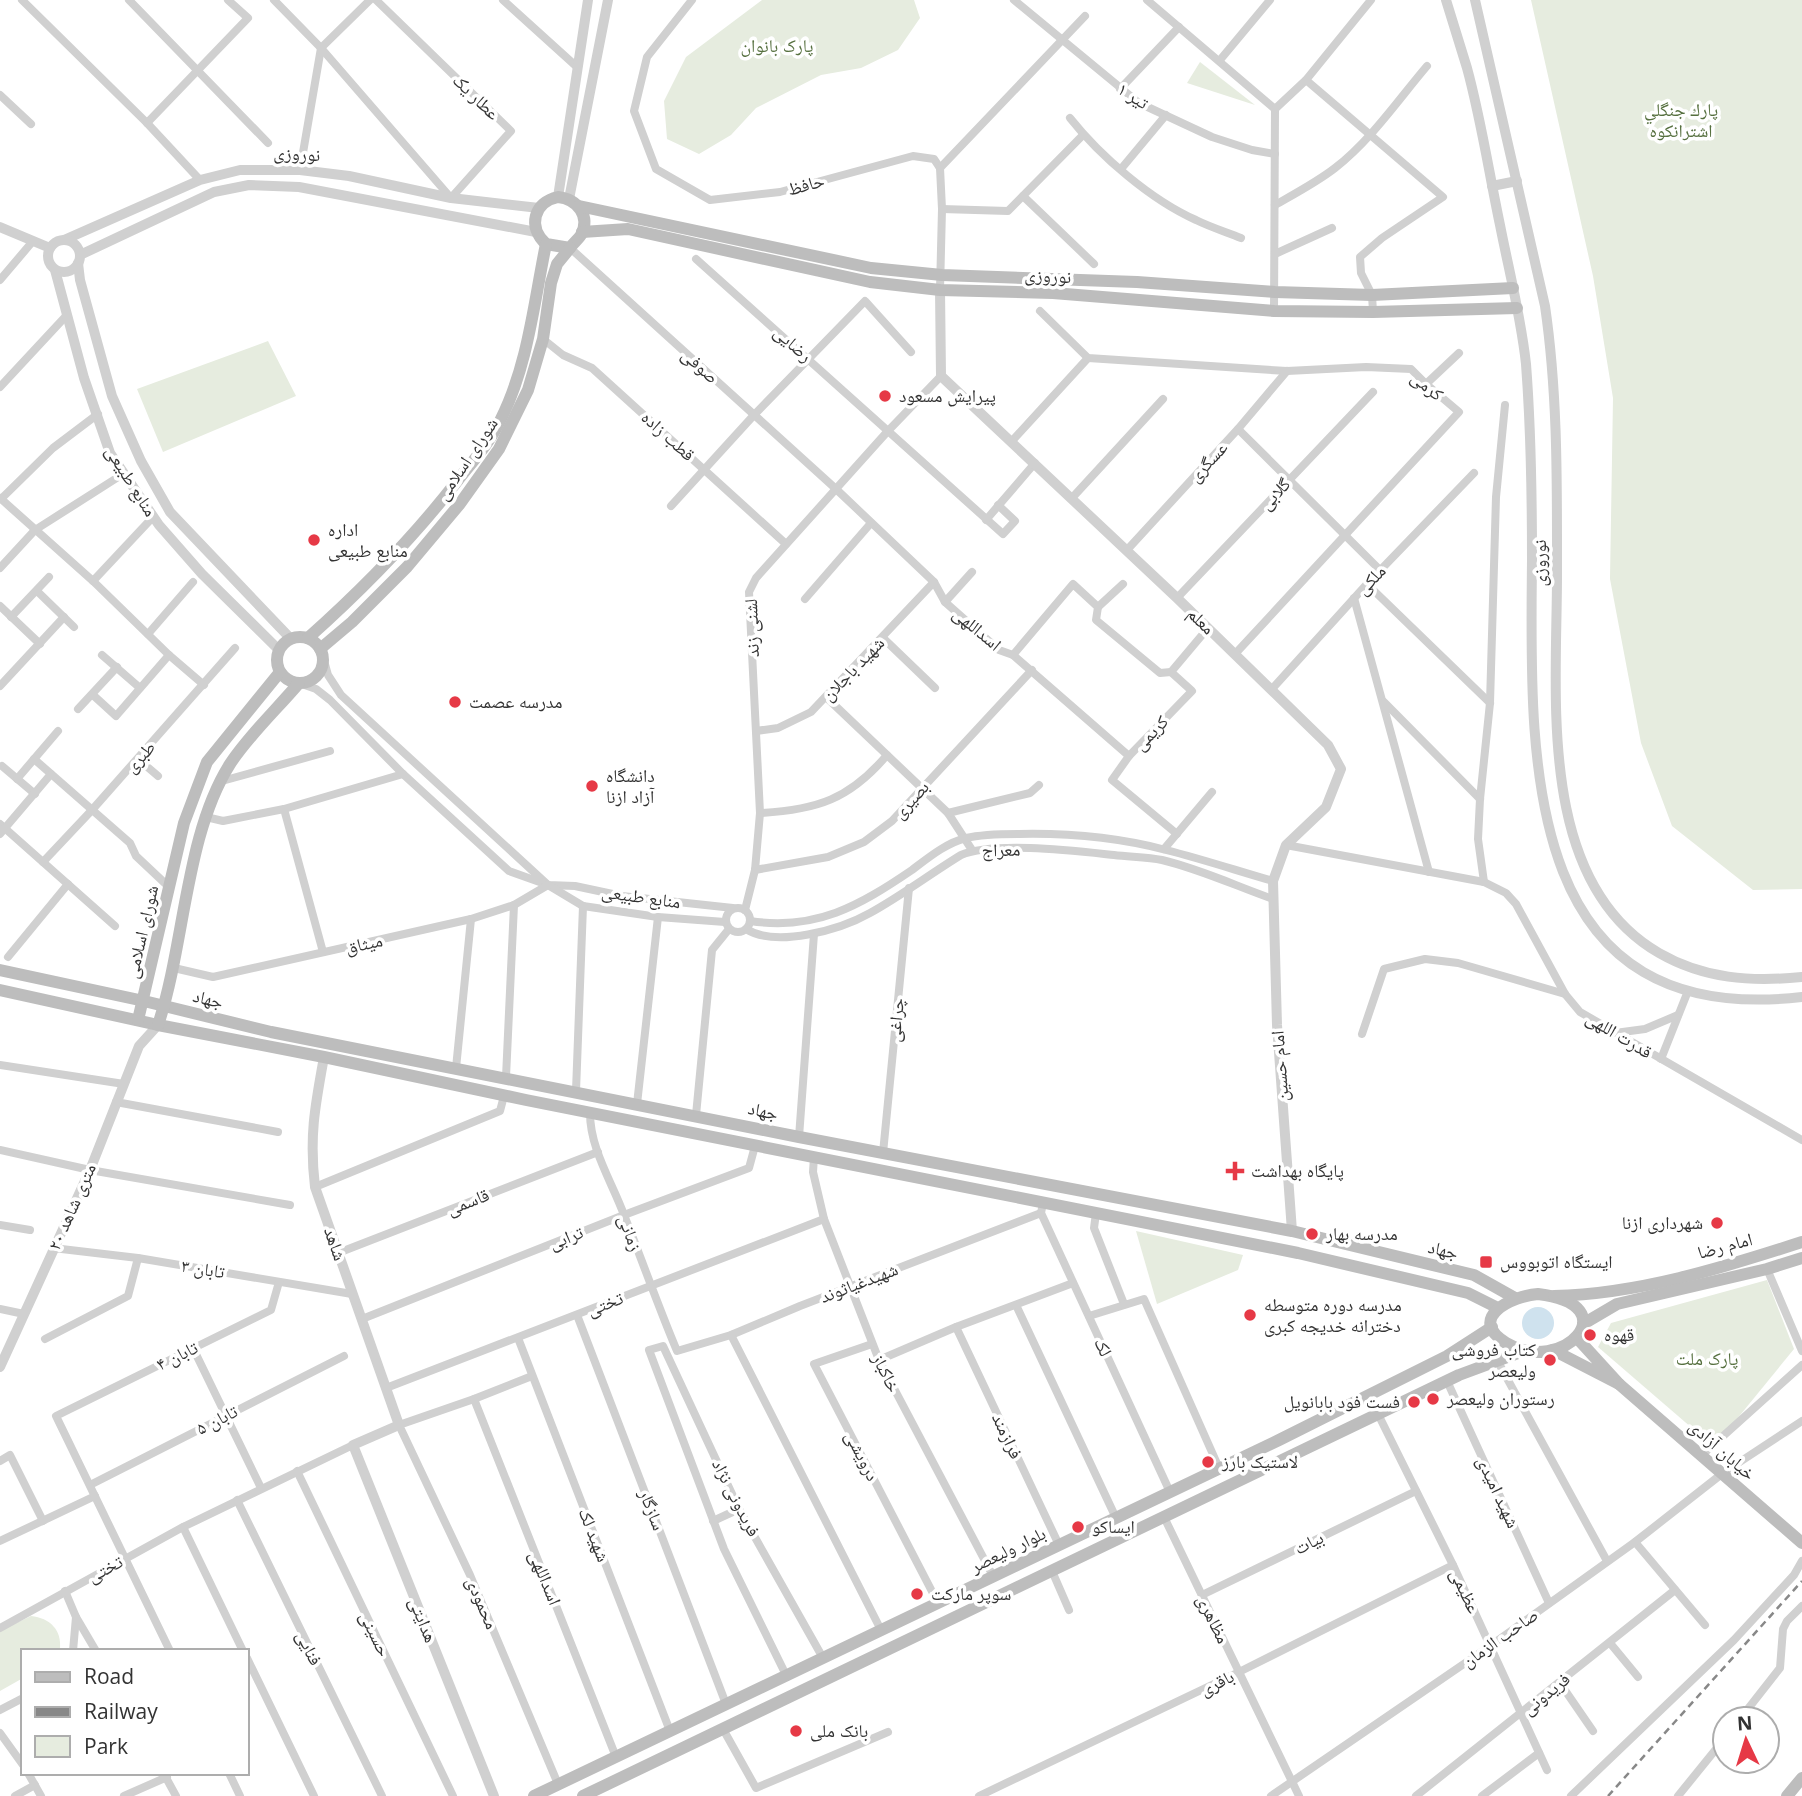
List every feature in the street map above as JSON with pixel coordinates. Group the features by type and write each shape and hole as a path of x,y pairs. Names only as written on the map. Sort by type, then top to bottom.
{"main road":[{"path":"551,199 569,201 584,219 582,233 567,246 546,244 536,232 535,215 539,208 551,199"},
{"name":"نوروزی","path":"569,201 871,268 942,275 1372,295 1513,288"},
{"name":"نوروزی","path":"582,233 628,229 870,282 940,290 1053,293 1274,311 1373,312 1517,308"},
{"name":"شورای اسلامی","path":"308,638 356,596 400,551 441,502 501,421 519,376 546,244"},
{"name":"شورای اسلامی","path":"322,653 407,566 499,449 528,390 543,339 554,274 567,246"},
{"path":"308,638 322,653 323,665 314,678 299,683 285,678 280,672 277,657 279,650 291,639 308,638"},
{"name":"شورای اسلامی","path":"138,1020 184,823 207,762 280,672"},
{"name":"شورای اسلامی","path":"158,1025 174,968 206,817 222,781 240,751 299,683"},
{"name":"جهاد","path":"0,970 271,1032 1292,1231 1474,1275 1515,1298"},
{"name":"جهاد","path":"0,990 504,1096 978,1189 1042,1208 1096,1213 1298,1253 1468,1293 1498,1308"},
{"path":"978,1189 982,1171"},
{"path":"1155,1225 1161,1206"},
{"name":"امام رضا","path":"1657,1289 1802,1242"},
{"name":"امام رضا","path":"1657,1289 1767,1269 1802,1258"},
{"path":"1468,1293 1474,1275"},
{"path":"1554,1296 1578,1309 1583,1324 1577,1338 1553,1350 1526,1350 1507,1344 1497,1336 1492,1327 1492,1317 1498,1308 1515,1298 1538,1294 1554,1296 1657,1289"},
{"path":"1583,1324 1617,1304 1657,1289"},
{"name":"بلوار ولیعصر","path":"534,1796 1170,1492 1447,1356 1492,1327"},
{"path":"1577,1338 1619,1384"},
{"path":"583,1796 1453,1378 1526,1350"},
{"path":"1553,1350 1619,1384"},
{"path":"1447,1356 1453,1378"},
{"name":"خیابان آزادی","path":"1619,1384 1802,1542"},
{"path":"1042,1553 1052,1572"},
{"path":"1787,1796 1802,1778"}],"street":[{"path":"22,0 147,123 200,180"},
{"path":"129,0 268,143"},
{"path":"147,123 248,18 228,0"},
{"path":"274,0 321,48 452,198"},
{"path":"300,170 321,48 370,0"},
{"name":"عطار یک","path":"376,0 511,131 452,198"},
{"path":"503,0 577,67"},
{"path":"569,201 577,67 588,0"},
{"path":"569,201 608,0"},
{"name":"حافظ","path":"692,0 647,57 634,111 656,169 710,200 780,192 913,156 934,159 940,167"},
{"name":"تیر ۱","path":"1014,0 1139,103 1212,137 1252,150 1275,154"},
{"path":"1147,0 1275,109"},
{"path":"1220,60 1270,0"},
{"path":"1274,311 1275,109 1306,80 1371,0"},
{"name":"نوروزی","path":"1446,0 1467,70 1523,338 1529,406 1533,710 1539,770 1555,851 1581,911 1597,934 1636,968 1662,982 1688,991 1744,1001 1802,997"},
{"name":"نوروزی","path":"1475,0 1545,306 1552,357 1556,407 1559,758 1574,840 1586,874 1600,899 1628,931 1649,947 1672,960 1718,976 1746,980 1802,977"},
{"path":"941,376 940,167 1085,16"},
{"path":"1120,89 1180,27"},
{"path":"1275,205 1337,167 1370,134 1427,66"},
{"path":"1306,80 1443,197 1382,238 1360,257 1361,273 1372,295 1373,312"},
{"path":"0,95 31,124"},
{"path":"1121,169 1166,116"},
{"path":"1070,118 1083,135 1160,200 1195,220 1241,238"},
{"path":"942,209 1008,211 1083,135"},
{"name":"نوروزی","path":"64,240 200,180 240,170 300,170 349,176 452,198 539,208"},
{"path":"1492,186 1517,181"},
{"name":"نوروزی","path":"79,259 214,192 249,185 299,187 536,232"},
{"path":"1023,196 1094,264"},
{"path":"0,227 50,248"},
{"path":"1275,254 1332,228"},
{"path":"64,240 77,248 79,259 68,272 55,270 48,260 50,248 64,240"},
{"path":"0,280 33,241"},
{"name":"صوفی","path":"567,246 835,489"},
{"name":"منابع طبیعی","path":"79,259 83,291 112,396 141,461 170,512 291,639"},
{"name":"رضایی","path":"696,259 986,520"},
{"name":"منابع طبیعی","path":"55,270 84,378 110,453 153,517 202,573 279,650"},
{"path":"671,506 754,415 865,301 911,352"},
{"path":"1012,441 1088,358 1040,311"},
{"path":"0,387 66,316"},
{"name":"قطب زاده","path":"543,339 563,355 592,368 786,544"},
{"path":"1426,384 1459,353"},
{"name":"کرمی","path":"1088,358 1287,371 1366,367 1411,369 1459,412 1235,654"},
{"name":"عسگری","path":"1127,550 1238,429 1287,371"},
{"name":"لشنی زند","path":"745,910 755,870 760,813 750,592 756,578 786,544 941,376"},
{"name":"معلم","path":"941,376 1127,550 1328,745 1341,769 1326,807 1286,845 1273,881 1273,900"},
{"name":"گلابی","path":"1177,598 1373,391"},
{"path":"1072,498 1163,399"},
{"path":"1286,845 1484,882 1478,839 1490,703 1496,497 1505,405"},
{"path":"98,414 53,448 1,498 204,685"},
{"path":"1238,429 1380,570"},
{"path":"999,505 1015,520 1003,534 986,520 1035,463"},
{"name":"ملکی","path":"1271,690 1354,597 1474,473"},
{"path":"0,568 35,530 123,474"},
{"name":"اسداللهی","path":"835,489 934,582 945,602 999,650 1013,655 1032,670 1129,756"},
{"path":"93,581 153,517"},
{"path":"804,599 871,523"},
{"path":"945,602 972,572"},
{"path":"11,617 49,576"},
{"path":"148,634 193,582"},
{"name":"شهید باجلان","path":"756,731 778,728 811,712 934,582"},
{"path":"1013,655 1073,584 1098,607"},
{"path":"1124,584 1098,607 1096,620 1160,673 1171,672 1208,628"},
{"path":"1367,584 1490,703"},
{"path":"37,591 74,627"},
{"path":"1354,597 1429,872"},
{"path":"0,606 40,644"},
{"path":"0,686 64,617"},
{"path":"883,638 935,688"},
{"name":"طبری","path":"43,862 138,759 234,648"},
{"name":"منابع طبیعی","path":"322,653 328,676 341,695 548,885 575,886 622,896 733,908"},
{"path":"102,655 140,688"},
{"path":"93,695 116,716 169,655"},
{"path":"78,709 117,667"},
{"name":"بصیری","path":"755,870 828,857 863,842 892,821 1032,670"},
{"name":"کریمی","path":"1171,672 1192,691 1129,756 1112,780 1177,834"},
{"name":"منابع طبیعی","path":"299,683 316,689 330,700 403,775 509,871 548,885 583,906 727,926"},
{"path":"826,698 948,813 972,850"},
{"path":"1382,700 1480,799"},
{"path":"17,779 58,731"},
{"path":"222,781 330,751"},
{"path":"760,813 786,812 839,797 867,778 887,755"},
{"path":"34,759 130,843 136,856 170,888"},
{"path":"138,759 158,776"},
{"path":"2,766 34,794"},
{"path":"51,775 2,829 115,926"},
{"path":"206,817 223,821 284,809 403,775"},
{"path":"948,813 1030,793 1039,785"},
{"path":"1164,849 1212,792"},
{"path":"284,809 323,953"},
{"name":"معراج","path":"748,925 803,923 837,912 880,892 942,849 966,838 998,834 1101,839 1164,849 1273,881"},
{"name":"معراج","path":"748,925 758,937 814,933 867,915 972,850 988,848 1071,851 1160,860 1195,870 1273,900"},
{"name":"قدرت اللهی","path":"1484,882 1506,893 1516,904 1565,994 1580,1012 1802,1140"},
{"path":"8,957 68,884"},
{"name":"میثاق","path":"174,968 214,977 323,953 471,919 514,905 548,885"},
{"name":"چراغی","path":"883,1153 909,888"},
{"name":"امام حسین","path":"1273,900 1277,1025 1292,1231"},
{"path":"506,1077 514,905"},
{"path":"576,1091 583,906"},
{"path":"696,1115 712,950 727,926 725,916 733,908 745,910 748,925 740,932 727,926"},
{"path":"637,1104 658,917"},
{"path":"456,1068 471,919"},
{"path":"799,1137 814,933"},
{"path":"1362,1034 1384,969 1425,959 1458,963 1565,994"},
{"path":"1661,1059 1688,991"},
{"path":"1615,1033 1645,1029 1678,1015"},
{"name":"۲۰ متری شاهد","path":"138,1020 139,1046"},
{"name":"۲۰ متری شاهد","path":"0,1367 90,1170 139,1046 158,1025"},
{"name":"شاهد","path":"324,1057 312,1122 311,1155 315,1187 399,1425"},
{"path":"0,1065 124,1084"},
{"path":"315,1187 500,1111 504,1096"},
{"path":"116,1102 278,1132"},
{"name":"زمانی","path":"590,1113 590,1128 598,1152 677,1351"},
{"name":"ترابی","path":"362,1320 749,1168 755,1146"},
{"path":"0,1150 90,1170 290,1205"},
{"name":"قاسمی","path":"338,1253 598,1152"},
{"name":"خاکباز","path":"814,1157 813,1172 824,1220 872,1344 993,1576"},
{"name":"لک","path":"1042,1208 1073,1283 1170,1492"},
{"name":"شهید‌غیاثوند","path":"677,1351 731,1335 1042,1208"},
{"path":"1096,1213 1094,1228 1124,1304"},
{"name":"تختی","path":"386,1388 824,1220"},
{"path":"0,1225 30,1230"},
{"name":"تابان ۳","path":"53,1248 138,1258 352,1294"},
{"path":"45,1339 128,1296 138,1258"},
{"path":"1767,1269 1802,1351"},
{"name":"تابان ۴","path":"90,1485 56,1416 271,1310 279,1282"},
{"path":"879,1360 956,1327 1073,1283"},
{"path":"1088,1316 1144,1299 1219,1468"},
{"path":"1016,1305 1116,1517"},
{"path":"0,1309 24,1314"},
{"name":"سازگار","path":"577,1315 726,1704"},
{"name":"فرازمند","path":"956,1327 1059,1545"},
{"path":"731,1335 881,1630"},
{"name":"شهید لک","path":"518,1338 670,1731"},
{"name":"درویشی","path":"872,1344 814,1364 938,1603"},
{"name":"فریدونی نژاد","path":"713,1521 649,1350 663,1346 739,1509 823,1658"},
{"path":"193,1348 261,1488"},
{"name":"تابان ۵","path":"90,1485 344,1356"},
{"path":"1497,1360 1607,1561"},
{"path":"1702,1455 1802,1365"},
{"path":"399,1425 532,1376"},
{"name":"شهید امیدی","path":"1453,1378 1549,1603"},
{"name":"اسداللهی","path":"474,1399 616,1757"},
{"name":"عظیمی","path":"1378,1414 1547,1770"},
{"name":"صاحب الزمان","path":"1271,1796 1490,1646 1634,1542 1723,1473 1802,1421"},
{"name":"تختی","path":"0,1628 183,1527 399,1425"},
{"name":"محمودی","path":"399,1425 470,1575 558,1784"},
{"name":"هدایتی","path":"353,1445 494,1796"},
{"path":"0,1461 10,1455 43,1521"},
{"name":"حسینی","path":"297,1471 453,1796"},
{"path":"90,1485 169,1649"},
{"name":"بیات","path":"1202,1595 1416,1491"},
{"path":"0,1541 95,1496"},
{"name":"فنایی","path":"237,1500 382,1796"},
{"path":"739,1509 713,1521 723,1549 786,1675"},
{"name":"مظاهری","path":"1164,1517 1299,1796"},
{"path":"183,1527 242,1649"},
{"path":"1634,1542 1705,1625"},
{"path":"1571,1796 1734,1640 1794,1575 1802,1561"},
{"name":"باقری","path":"979,1796 1239,1672 1452,1565"},
{"path":"1052,1572 1069,1610"},
{"name":"فریدونی","path":"1416,1796 1675,1590"},
{"path":"65,1591 76,1617 95,1649"},
{"path":"1751,1705 1780,1668 1783,1629 1802,1606"},
{"path":"73,1649 76,1617"},
{"path":"1610,1643 1638,1677"},
{"path":"248,1660 314,1796"},
{"path":"1560,1683 1593,1731"},
{"path":"0,1710 21,1699"},
{"path":"723,1729 756,1788 888,1732"},
{"path":"0,1733 21,1762"},
{"path":"1482,1796 1539,1753"},
{"path":"1678,1796 1711,1755"},
{"path":"29,1775 41,1796"},
{"path":"124,1796 165,1775 176,1796"},
{"path":"230,1775 240,1796"},
{"path":"15,1796 35,1785"}],"green space":[{"name":"پارک بانوان","path":"762,0 914,0 920,18 898,50 861,68 821,75 756,108 731,135 699,154 667,139 664,101 686,57"},
{"name":"پارك جنگلي اشترانكوه","path":"1531,0 1802,0 1802,889 1753,890 1672,826 1641,743 1610,579 1613,398 1593,276"},
{"path":"1200,62 1255,105 1187,83"},
{"path":"268,341 296,396 163,452 137,389"},
{"path":"1136,1231 1243,1255 1238,1270 1157,1304"},
{"name":"پارک ملت","path":"1767,1280 1794,1349 1714,1447 1598,1347 1611,1323"},
{"path":"31,1616 38,1617 49,1622 57,1631 60,1649 21,1649 21,1679 0,1691 0,1631"}],"water":[{"path":"1538,1307 1549,1312 1554,1323 1549,1334 1538,1339 1527,1334 1522,1323 1527,1312"}],"railway":[{"path":"1608,1796 1802,1581"}],"place":[{"name":"پیرایش مسعود","path":"885,396"},
{"name":"اداره منابع طبیعی","path":"314,540"},
{"name":"مدرسه عصمت","path":"455,702"},
{"name":"دانشگاه آزاد ازنا","path":"592,786"},
{"name":"پایگاه بهداشت","path":"1235,1171"},
{"name":"شهرداری ازنا","path":"1717,1223"},
{"name":"مدرسه بهار","path":"1312,1234"},
{"name":"ایستگاه اتوبووس","path":"1486,1262"},
{"name":"مدرسه دوره متوسطه دخترانه خدیجه کبری","path":"1250,1315"},
{"name":"قهوه","path":"1590,1335"},
{"name":"کتاب فروشی ولیعصر","path":"1550,1360"},
{"name":"رستوران ولیعصر","path":"1433,1399"},
{"name":"فست فود بابانویل","path":"1414,1402"},
{"name":"لاستیک بارز","path":"1208,1462"},
{"name":"ایساکو","path":"1078,1527"},
{"name":"سوپر مارکت","path":"917,1594"},
{"name":"بانک ملی","path":"796,1731"}]}
